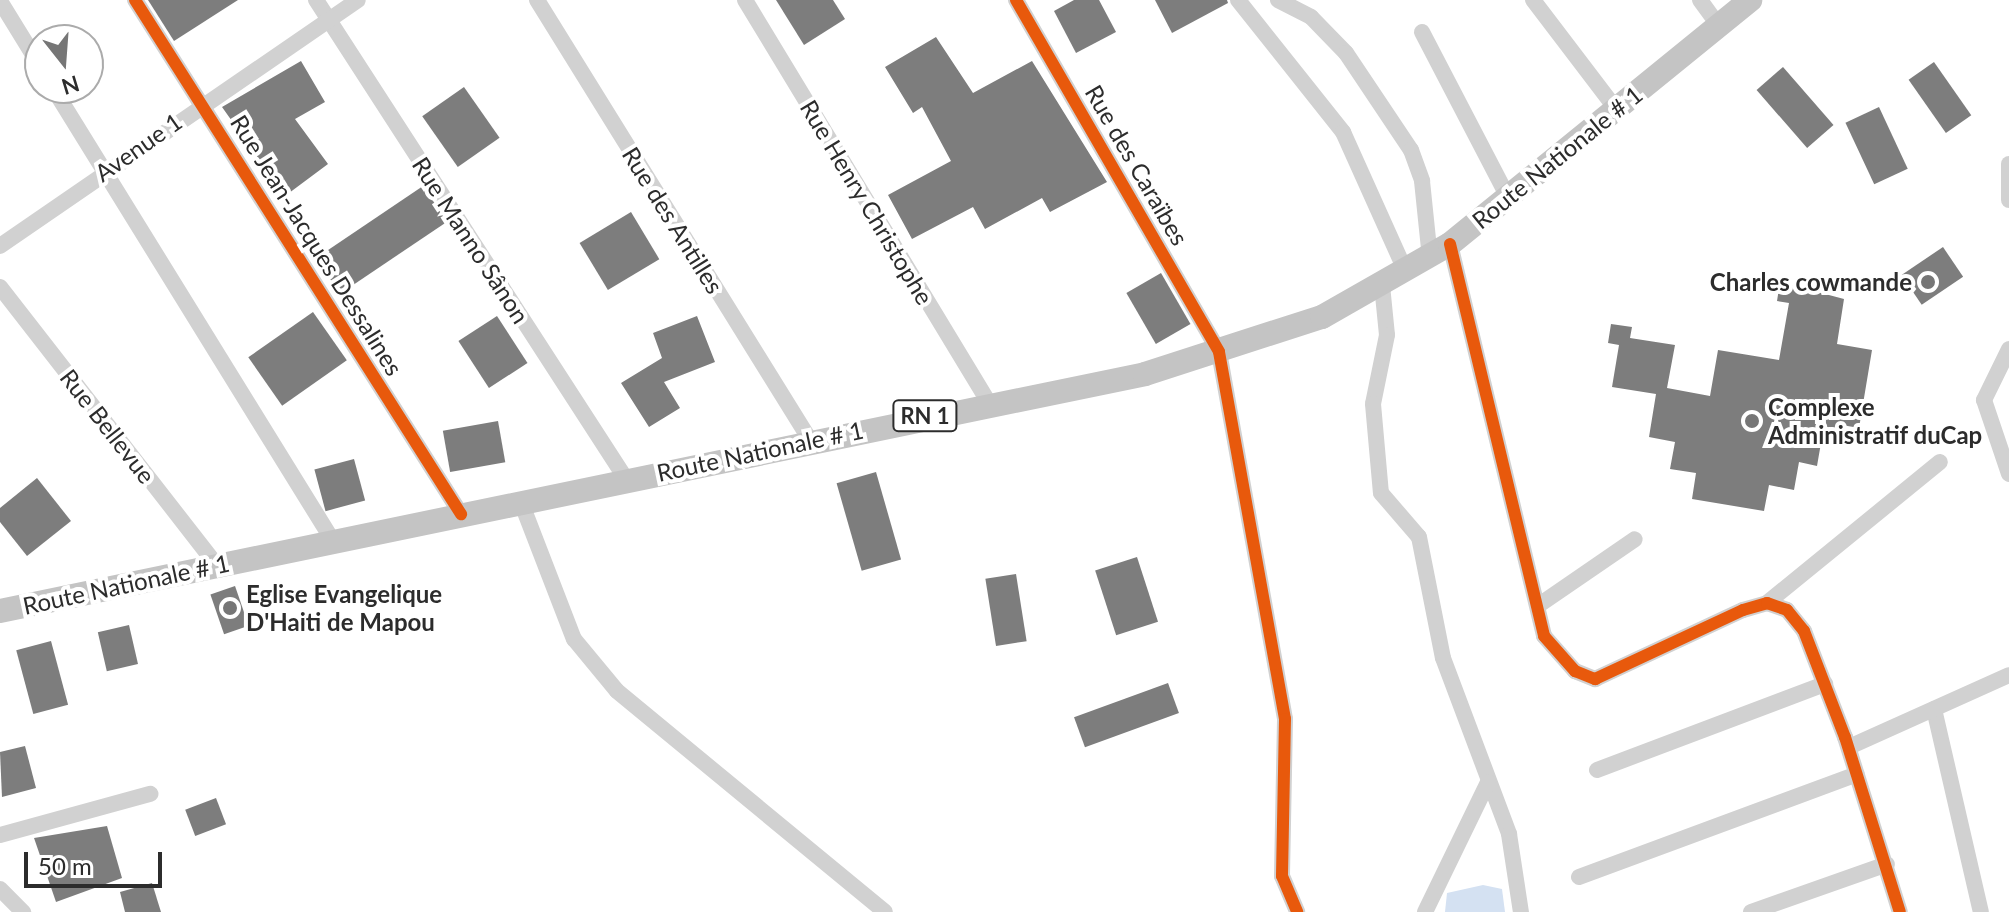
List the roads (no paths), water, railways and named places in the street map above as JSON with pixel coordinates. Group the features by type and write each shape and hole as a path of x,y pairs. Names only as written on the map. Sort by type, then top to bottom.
{"main road":[{"name":"Route Nationale # 1","path":"0,611 1219,352 1322,317 1406,272 1450,244 1750,0"}],"street":[{"name":"Rue Jean-Jacques Dessalines","path":"135,0 461,514"},
{"name":"Rue Manno Sânon","path":"316,0 626,479"},
{"name":"Avenue 1","path":"0,246 201,103 358,0"},
{"name":"Rue des Antilles","path":"537,0 810,440"},
{"name":"Rue Henry Christophe","path":"745,0 989,403"},
{"name":"Rue des Caraïbes","path":"1016,0 1219,352 1285,719 1282,876 1297,912"},
{"path":"1238,0 1343,132 1406,272"},
{"path":"1278,0 1311,17 1346,53 1411,150 1422,181 1430,258"},
{"path":"1533,0 1616,109"},
{"path":"1700,0 1719,26"},
{"path":"0,1 24,40"},
{"path":"1422,32 1508,197"},
{"path":"63,104 333,541"},
{"path":"2009,164 2009,200"},
{"path":"1450,244 1491,437 1527,544 1544,636 1575,671 1595,679 1767,603 1940,462"},
{"path":"1382,285 1387,335 1373,404 1381,493 1419,537 1443,658 1509,834 1521,912"},
{"name":"Rue Bellevue","path":"0,287 216,564"},
{"path":"2009,349 1984,400 2009,474"},
{"path":"521,502 574,639 617,691 885,912"},
{"path":"1539,605 1635,539"},
{"path":"1767,603 1787,610 1804,631 1849,747 1900,912"},
{"path":"1849,747 2009,675"},
{"path":"1597,770 1825,684"},
{"path":"1934,709 1981,912"},
{"path":"1579,877 1857,774"},
{"path":"1425,912 1488,782"},
{"path":"0,835 150,794"},
{"path":"1751,912 1887,864"},
{"path":"0,889 23,912"}],"water":[{"path":"1483,885 1502,889 1505,912 1445,912 1447,893"}],"place":[{"name":"Charles cowmande","path":"1928,282"},
{"name":"Complexe Administratif duCap","path":"1752,421"},
{"name":"Eglise Evangelique D'Haiti de Mapou","path":"230,608"}]}
